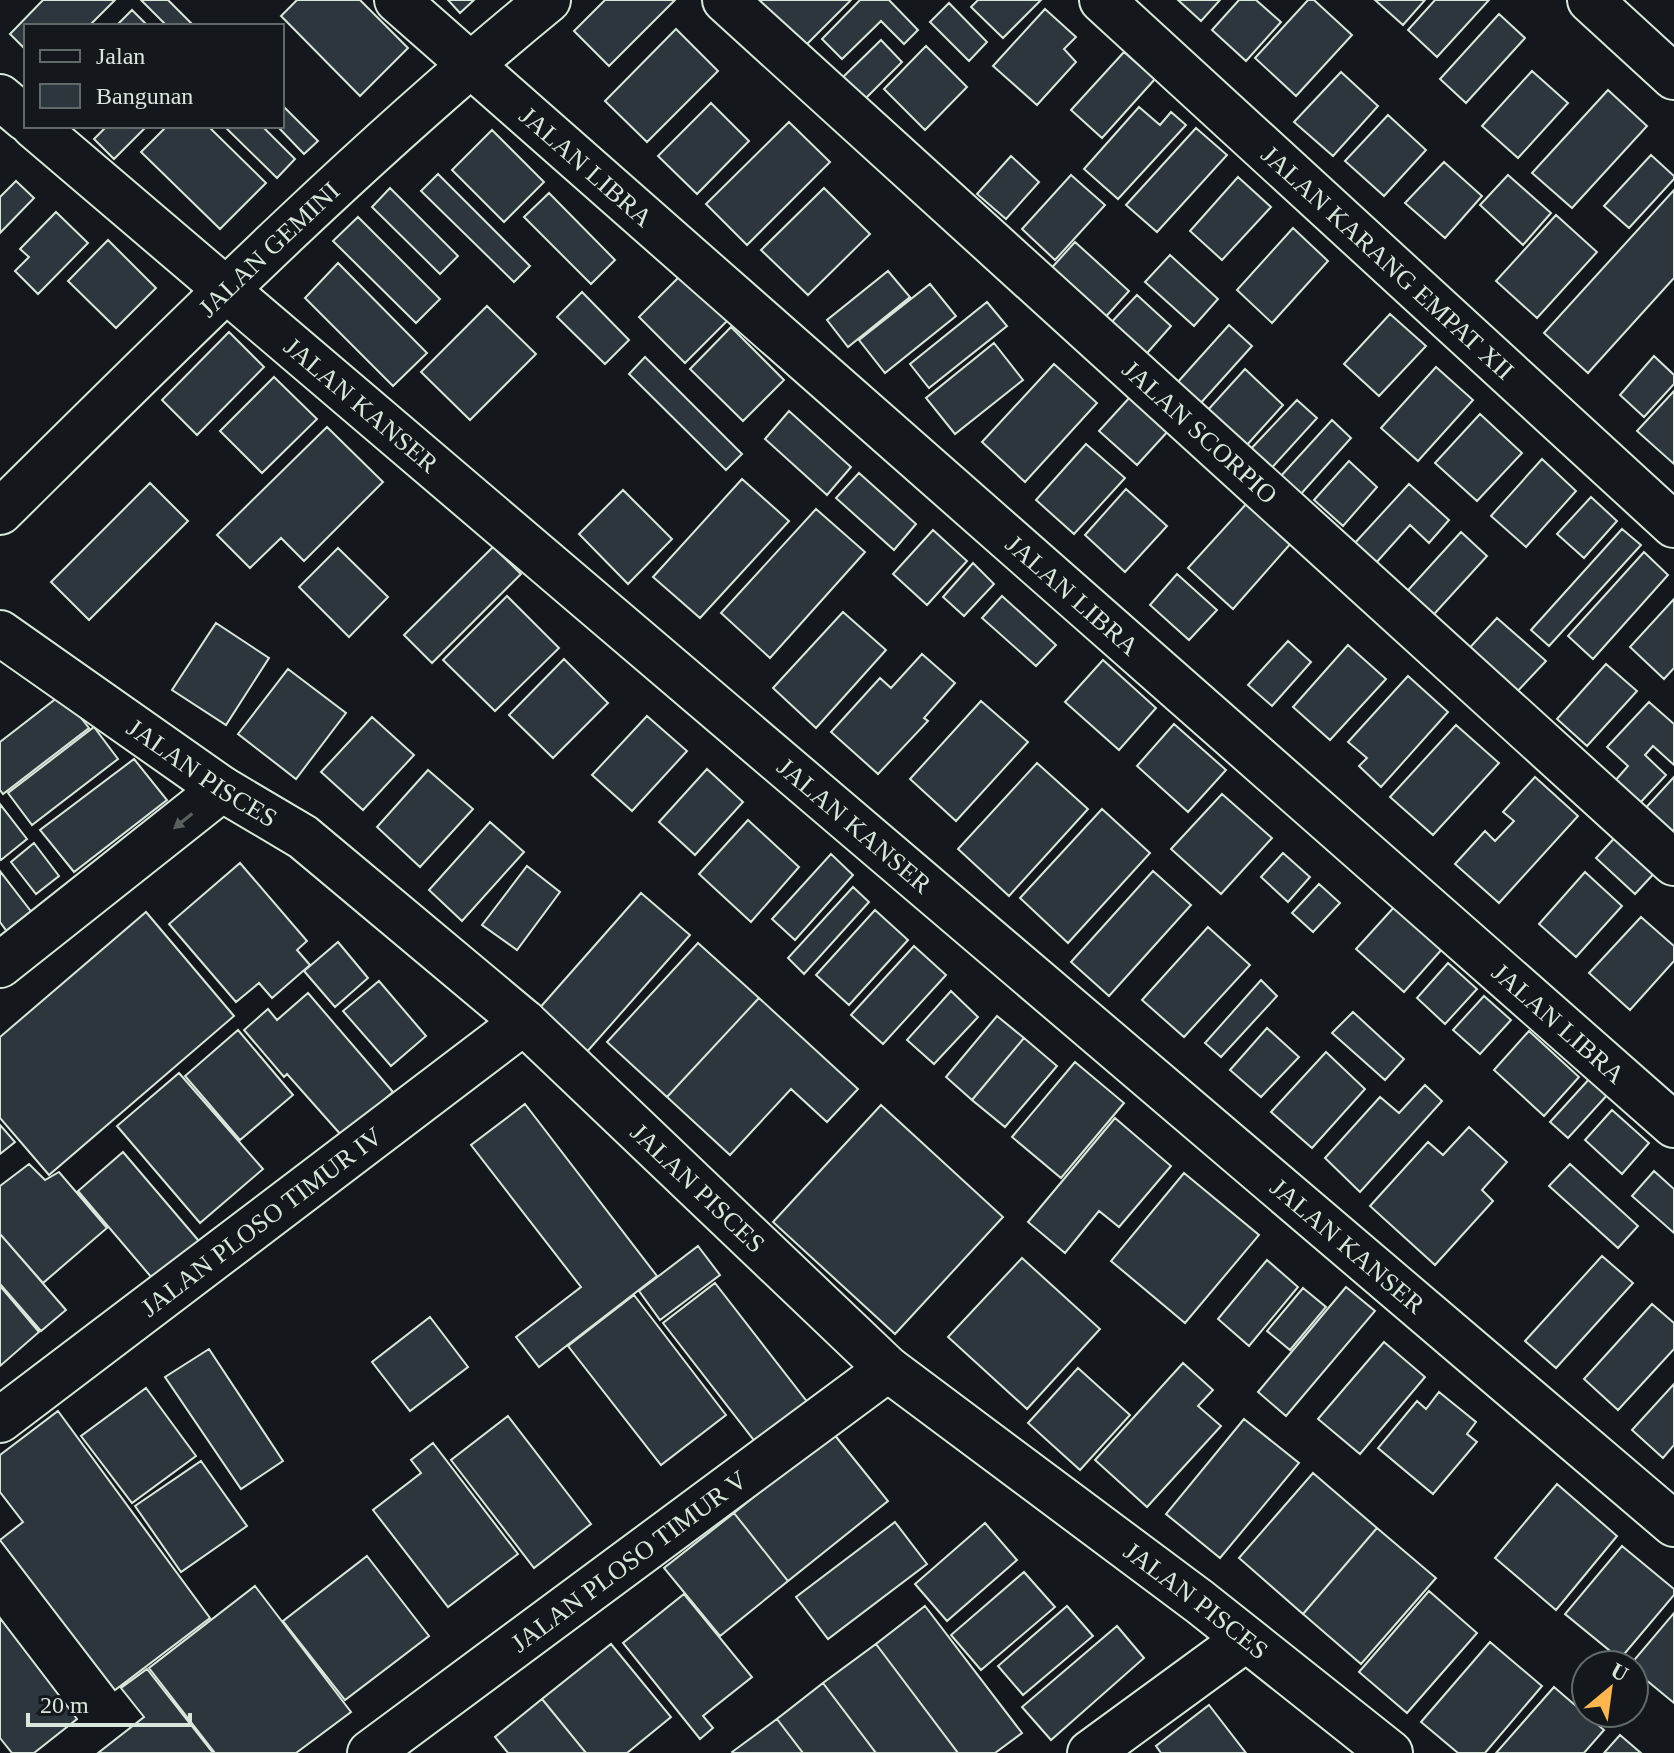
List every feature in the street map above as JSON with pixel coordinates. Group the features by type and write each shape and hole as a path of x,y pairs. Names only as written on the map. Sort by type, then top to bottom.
{"street":[{"name":"JALAN LIBRA","path":"397,0 1674,1125"},
{"name":"JALAN GEMINI","path":"0,512 225,289 469,65 548,0"},
{"name":"JALAN SCORPIO","path":"725,0 1674,863"},
{"name":"JALAN KARANG EMPAT XII","path":"1102,0 1674,525"},
{"path":"1590,0 1674,77"},
{"path":"0,97 24,117"},
{"name":"JALAN KANSER","path":"36,128 1674,1524"},
{"name":"JALAN PISCES","path":"0,633 222,789 303,837 524,1022 888,1369 1246,1639 1390,1753"},
{"path":"0,965 222,789"},
{"name":"JALAN PLOSO TIMUR IV","path":"0,1420 524,1022"},
{"name":"JALAN PLOSO TIMUR V","path":"370,1753 888,1369"},
{"path":"1090,1753 1246,1639"}],"building":[{"path":"43,0 115,0 91,24 24,24 24,48 10,34"},
{"path":"141,0 168,0 192,24 165,24"},
{"path":"297,0 360,0 408,48 360,96 281,16"},
{"path":"448,0 474,0 460,13"},
{"path":"605,0 675,0 609,66 574,31"},
{"path":"754,0 851,0 802,49"},
{"path":"860,0 889,0 918,30 904,44 881,21 842,59 822,39"},
{"path":"978,0 1041,0 1003,38 971,7"},
{"path":"1178,0 1220,0 1201,21"},
{"path":"1239,0 1256,0 1281,22 1246,61 1212,30"},
{"path":"1308,0 1314,0 1352,35 1296,96 1255,58"},
{"path":"1375,0 1425,0 1403,25"},
{"path":"1435,0 1489,0 1437,57 1408,30"},
{"path":"949,3 987,42 969,61 930,22"},
{"path":"1045,9 1076,37 1064,49 1076,62 1037,105 993,66"},
{"path":"132,10 146,24 118,24"},
{"path":"1499,14 1525,38 1466,103 1440,79"},
{"path":"676,29 718,71 647,142 605,101"},
{"path":"881,40 902,62 864,100 842,78"},
{"path":"926,46 967,87 925,130 884,89"},
{"path":"1124,52 1155,79 1102,138 1071,110"},
{"path":"1532,71 1568,103 1518,158 1482,126"},
{"path":"1341,72 1378,106 1333,156 1294,122"},
{"path":"1608,90 1647,126 1572,208 1532,173"},
{"path":"711,103 749,141 697,194 658,156"},
{"path":"284,107 318,141 304,154 279,128 284,128"},
{"path":"1139,107 1160,125 1171,112 1186,125 1118,199 1084,169"},
{"path":"1388,115 1426,150 1384,196 1345,161"},
{"path":"789,122 830,162 747,245 706,204"},
{"path":"105,128 145,128 114,159 94,139"},
{"path":"165,128 210,128 266,183 220,229 141,152"},
{"path":"226,128 264,128 295,159 277,178"},
{"path":"1196,128 1227,155 1157,232 1126,205"},
{"path":"492,130 544,182 504,222 452,170"},
{"path":"1651,155 1674,179 1629,228 1604,206"},
{"path":"1011,156 1039,182 1006,219 977,194"},
{"path":"1444,162 1482,196 1445,238 1405,203"},
{"path":"438,174 530,266 514,282 421,191"},
{"path":"1071,175 1105,205 1055,260 1022,229"},
{"path":"1508,175 1551,213 1523,245 1480,205"},
{"path":"1238,177 1271,207 1222,260 1190,231"},
{"path":"16,181 34,198 0,233 0,197"},
{"path":"390,188 458,256 440,274 372,207"},
{"path":"824,188 870,234 808,295 761,250"},
{"path":"1674,190 1674,278 1588,373 1544,333"},
{"path":"549,193 615,260 591,284 524,217"},
{"path":"56,212 88,243 38,294 15,271 29,257 20,249"},
{"path":"1556,215 1597,252 1537,318 1496,281"},
{"path":"358,217 440,299 416,323 333,241"},
{"path":"1293,228 1328,261 1272,323 1237,290"},
{"path":"108,240 156,288 116,328 68,281"},
{"path":"1075,242 1129,291 1101,322 1047,273"},
{"path":"1170,255 1218,299 1194,326 1145,282"},
{"path":"338,263 427,353 393,386 305,298"},
{"path":"888,271 910,297 848,347 827,320"},
{"path":"680,276 727,321 685,363 639,317"},
{"path":"930,284 956,316 885,373 859,340"},
{"path":"582,292 629,340 605,364 557,317"},
{"path":"1137,295 1171,326 1141,360 1106,328"},
{"path":"987,302 1007,326 929,388 910,364"},
{"path":"487,306 536,354 470,420 421,372"},
{"path":"1390,314 1426,346 1379,396 1344,364"},
{"path":"1229,325 1252,346 1199,405 1176,384"},
{"path":"731,327 784,380 743,421 690,369"},
{"path":"229,332 264,367 197,435 162,400"},
{"path":"994,343 1023,380 955,434 926,398"},
{"path":"1654,356 1674,375 1674,384 1644,417 1620,395"},
{"path":"645,357 742,454 726,470 629,374"},
{"path":"1054,364 1097,403 1025,482 982,442"},
{"path":"1436,367 1473,400 1418,461 1381,428"},
{"path":"1245,369 1283,405 1246,446 1207,411"},
{"path":"274,377 317,419 262,473 220,431"},
{"path":"1674,391 1674,464 1637,431"},
{"path":"1131,396 1169,430 1137,465 1099,431"},
{"path":"1297,400 1317,418 1268,472 1247,453"},
{"path":"789,411 851,467 827,495 765,439"},
{"path":"1480,414 1522,453 1477,501 1435,463"},
{"path":"1332,420 1351,438 1300,495 1280,477"},
{"path":"327,427 383,482 304,561 281,538 250,568 217,535"},
{"path":"1086,444 1125,478 1074,534 1036,500"},
{"path":"1542,459 1576,491 1526,547 1491,516"},
{"path":"1349,461 1377,487 1343,526 1314,500"},
{"path":"859,473 916,524 894,550 836,498"},
{"path":"742,479 789,521 700,618 653,577"},
{"path":"150,483 188,521 89,620 51,582"},
{"path":"1409,484 1449,520 1429,543 1410,525 1375,564 1353,545"},
{"path":"1126,489 1167,526 1125,572 1085,535"},
{"path":"623,490 672,539 628,584 579,534"},
{"path":"1591,497 1617,521 1584,558 1557,534"},
{"path":"1248,502 1292,542 1233,609 1188,568"},
{"path":"816,509 865,552 770,658 721,613"},
{"path":"1622,529 1641,545 1549,646 1531,630"},
{"path":"933,530 967,561 927,605 893,574"},
{"path":"1461,532 1487,556 1426,623 1400,599"},
{"path":"493,547 521,574 432,663 404,635"},
{"path":"338,548 388,597 349,637 299,587"},
{"path":"1644,552 1668,575 1593,659 1568,636"},
{"path":"973,563 994,584 964,616 943,597"},
{"path":"1177,574 1217,610 1189,640 1150,605"},
{"path":"507,596 559,648 495,711 443,660"},
{"path":"1002,596 1056,645 1036,666 982,618"},
{"path":"1674,599 1674,668 1664,679 1630,647"},
{"path":"843,612 886,650 816,728 773,688"},
{"path":"1497,618 1546,661 1512,697 1464,654"},
{"path":"216,623 269,658 226,725 172,690"},
{"path":"1288,641 1311,662 1272,706 1248,685"},
{"path":"1348,645 1386,679 1330,740 1293,707"},
{"path":"922,654 955,683 924,718 928,721 878,774 831,732 880,678 891,688"},
{"path":"564,659 608,703 553,758 509,715"},
{"path":"1103,660 1156,708 1119,750 1065,702"},
{"path":"1606,664 1637,691 1587,746 1557,719"},
{"path":"288,669 346,713 296,779 238,734"},
{"path":"1408,676 1448,712 1381,787 1359,766 1367,758 1348,742"},
{"path":"62,694 89,728 3,794 0,790 0,742"},
{"path":"981,701 1028,742 956,821 910,779"},
{"path":"1649,702 1674,724 1674,765 1653,746 1645,755 1666,775 1639,804 1614,782 1628,766 1607,747"},
{"path":"647,716 687,751 632,811 592,775"},
{"path":"372,717 414,755 363,810 321,772"},
{"path":"1174,724 1226,770 1188,812 1137,766"},
{"path":"1456,725 1499,763 1433,835 1390,797"},
{"path":"94,727 118,759 32,825 8,793"},
{"path":"134,759 167,800 74,872 40,830"},
{"path":"1037,763 1088,809 1009,896 958,849"},
{"path":"707,769 743,802 695,855 659,822"},
{"path":"428,770 473,809 420,867 377,827"},
{"path":"1535,777 1578,816 1499,903 1455,864 1485,831 1495,841 1514,821 1503,812"},
{"path":"1674,777 1674,829 1668,836 1641,813"},
{"path":"1222,794 1272,838 1221,894 1171,849"},
{"path":"0,804 27,839 1,860 0,858"},
{"path":"1102,809 1150,853 1068,943 1020,898"},
{"path":"748,820 799,867 751,922 699,874"},
{"path":"490,822 524,852 462,921 429,890"},
{"path":"1620,832 1659,868 1635,894 1596,858"},
{"path":"34,843 59,876 36,894 11,862"},
{"path":"1283,853 1310,877 1288,902 1261,877"},
{"path":"831,854 853,875 795,940 772,919"},
{"path":"240,863 307,941 297,950 310,965 272,998 259,983 236,1002 169,924"},
{"path":"527,866 560,892 517,950 482,925"},
{"path":"0,871 33,914 8,933 0,922"},
{"path":"1153,871 1191,905 1109,996 1071,962"},
{"path":"1585,872 1622,906 1576,957 1539,924"},
{"path":"1319,884 1340,903 1313,932 1292,913"},
{"path":"853,887 869,902 804,974 788,958"},
{"path":"641,893 690,935 585,1054 537,1011"},
{"path":"1396,905 1443,948 1404,992 1356,949"},
{"path":"875,910 908,940 849,1005 816,975"},
{"path":"146,912 234,1016 49,1175 0,1118 0,1037"},
{"path":"1641,917 1674,946 1674,961 1630,1010 1589,973"},
{"path":"1208,927 1250,965 1184,1037 1142,1000"},
{"path":"338,942 368,978 335,1007 304,971"},
{"path":"698,943 759,998 667,1097 607,1042"},
{"path":"914,946 946,975 883,1044 851,1015"},
{"path":"1448,963 1477,989 1445,1024 1417,998"},
{"path":"1261,980 1277,996 1221,1057 1205,1043"},
{"path":"379,981 426,1036 391,1066 343,1011"},
{"path":"951,991 978,1017 934,1064 907,1040"},
{"path":"308,993 393,1092 342,1136 287,1074 284,1077 244,1030 268,1009 277,1020"},
{"path":"1484,996 1511,1020 1480,1054 1453,1030"},
{"path":"759,998 858,1089 827,1122 791,1089 730,1155 667,1097"},
{"path":"1353,1012 1404,1059 1385,1080 1332,1033"},
{"path":"997,1016 1024,1038 972,1100 946,1077"},
{"path":"1267,1028 1299,1057 1261,1097 1230,1070"},
{"path":"238,1030 293,1095 240,1140 185,1076"},
{"path":"1529,1031 1579,1077 1544,1116 1494,1070"},
{"path":"1024,1038 1057,1066 1005,1127 972,1100"},
{"path":"1326,1052 1365,1089 1312,1148 1271,1112"},
{"path":"1075,1062 1124,1103 1061,1178 1012,1137"},
{"path":"179,1073 263,1169 200,1223 117,1126"},
{"path":"1591,1077 1609,1093 1568,1138 1550,1122"},
{"path":"1425,1085 1442,1101 1360,1192 1325,1158 1380,1097 1399,1113"},
{"path":"525,1104 657,1276 539,1367 516,1337 581,1287 471,1145"},
{"path":"881,1105 1003,1217 895,1334 773,1222"},
{"path":"1612,1110 1649,1143 1622,1174 1585,1140"},
{"path":"1115,1118 1171,1166 1119,1227 1099,1211 1065,1253 1028,1222"},
{"path":"0,1125 15,1142 0,1154"},
{"path":"1469,1127 1507,1162 1482,1190 1493,1201 1435,1265 1370,1206 1428,1142 1443,1155"},
{"path":"123,1152 204,1247 158,1285 78,1191"},
{"path":"29,1164 45,1180 59,1172 107,1228 43,1283 0,1234 0,1186"},
{"path":"1570,1164 1638,1226 1618,1248 1549,1186"},
{"path":"1654,1171 1674,1189 1674,1233 1632,1196"},
{"path":"1184,1173 1259,1235 1185,1323 1111,1261"},
{"path":"0,1234 66,1310 41,1331 0,1284"},
{"path":"698,1246 720,1275 660,1320 639,1291"},
{"path":"1602,1256 1633,1283 1556,1368 1525,1341"},
{"path":"1022,1258 1100,1329 1027,1409 948,1337"},
{"path":"1267,1260 1298,1287 1249,1346 1218,1319"},
{"path":"715,1283 812,1408 760,1448 663,1323"},
{"path":"0,1286 39,1332 0,1366"},
{"path":"1346,1287 1375,1311 1286,1416 1258,1392"},
{"path":"1303,1288 1326,1307 1290,1350 1267,1331"},
{"path":"634,1295 726,1415 661,1465 568,1346"},
{"path":"1652,1304 1674,1323 1674,1349 1618,1410 1584,1379"},
{"path":"430,1317 468,1367 410,1411 372,1362"},
{"path":"1384,1342 1425,1377 1360,1454 1318,1419"},
{"path":"209,1349 283,1461 241,1489 165,1377"},
{"path":"1183,1363 1213,1390 1198,1406 1221,1426 1147,1507 1095,1460"},
{"path":"1078,1368 1130,1415 1080,1470 1028,1423"},
{"path":"1674,1384 1674,1445 1663,1458 1632,1430"},
{"path":"146,1388 196,1456 132,1503 81,1436"},
{"path":"1439,1392 1476,1422 1467,1434 1477,1442 1433,1494 1378,1448 1417,1401 1426,1409"},
{"path":"58,1411 210,1618 115,1690 0,1540 23,1522 0,1492 0,1455"},
{"path":"508,1416 591,1524 534,1568 451,1460"},
{"path":"1244,1419 1299,1463 1220,1558 1166,1514"},
{"path":"833,1433 888,1501 788,1581 734,1513"},
{"path":"433,1443 518,1554 448,1607 373,1510 421,1473 411,1460"},
{"path":"201,1461 247,1526 181,1572 135,1506"},
{"path":"1313,1473 1377,1528 1303,1614 1239,1558"},
{"path":"1557,1484 1617,1536 1556,1610 1495,1558"},
{"path":"734,1513 788,1581 720,1636 664,1568"},
{"path":"895,1522 927,1564 828,1639 796,1597"},
{"path":"985,1523 1017,1560 947,1621 915,1584"},
{"path":"1377,1528 1436,1578 1361,1664 1303,1614"},
{"path":"1622,1546 1674,1589 1674,1595 1628,1649 1608,1649 1565,1614"},
{"path":"367,1556 429,1636 345,1700 283,1621"},
{"path":"1024,1572 1055,1607 981,1670 951,1635"},
{"path":"255,1586 351,1712 296,1753 215,1753 149,1668"},
{"path":"1429,1591 1477,1633 1407,1713 1359,1672"},
{"path":"684,1594 752,1677 703,1716 713,1728 700,1739 623,1643"},
{"path":"925,1606 1022,1733 995,1753 958,1753 876,1644"},
{"path":"1067,1606 1093,1636 1023,1695 998,1666"},
{"path":"1674,1613 1674,1703 1650,1683 1650,1649 1644,1649"},
{"path":"0,1618 77,1719 34,1753 12,1753 0,1738"},
{"path":"1117,1626 1144,1658 1051,1740 1022,1707"},
{"path":"1490,1642 1542,1686 1485,1753 1458,1753 1421,1722"},
{"path":"611,1644 671,1717 627,1753 586,1753 542,1699"},
{"path":"876,1644 958,1753 876,1753 823,1683"},
{"path":"147,1669 213,1753 98,1753 144,1717 121,1688"},
{"path":"823,1683 876,1753 803,1753 777,1719"},
{"path":"1554,1687 1570,1701 1570,1729 1604,1730 1584,1753 1496,1753"},
{"path":"542,1699 586,1753 508,1753 495,1737"},
{"path":"1209,1705 1246,1753 1161,1753 1156,1746"},
{"path":"777,1719 803,1753 732,1752"},
{"path":"1620,1735 1641,1753 1604,1753"}]}
